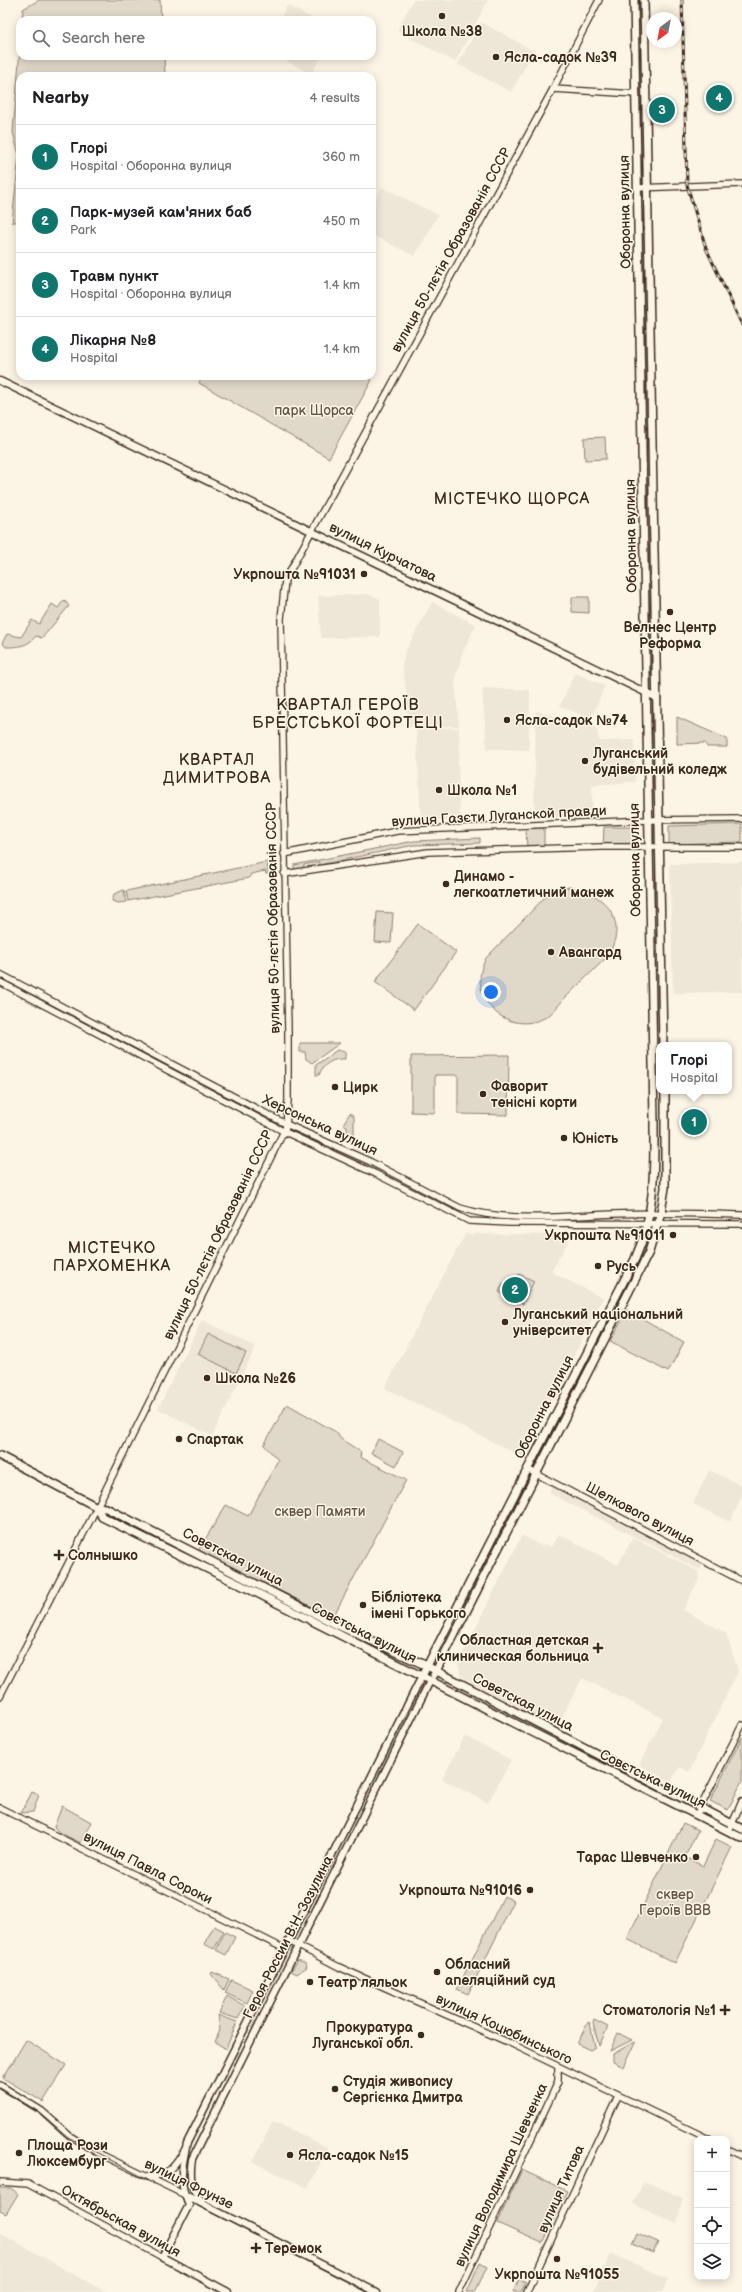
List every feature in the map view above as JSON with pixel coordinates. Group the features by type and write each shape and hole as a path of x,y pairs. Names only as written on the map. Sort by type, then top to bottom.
{"main road":[{"name":"Оборонна вулиця","path":"422,1676 632,1266 649,1223 651,1214 654,1177 645,702 647,692 634,0"},
{"name":"Оборонна вулиця","path":"644,0 663,1042"},
{"name":"вулиця Курчатова","path":"0,381 657,698"},
{"name":"Оборонна вулиця","path":"430,1681 645,1261 658,1223 665,1188 665,1094"},
{"name":"Совєтська вулиця","path":"0,1456 97,1507 102,1517 422,1676 742,1838"},
{"name":"Советская улица","path":"97,1507 106,1508 334,1623 427,1666 435,1672 742,1829"},
{"name":"Героя России В.Н. Зозулина","path":"187,2196 184,2191 182,2178 183,2159 187,2143 422,1676"},
{"name":"Героя России В.Н. Зозулина","path":"206,2205 197,2197 191,2185 192,2159 430,1681"},
{"name":"вулиця Фрунзе","path":"187,2196 376,2292"},
{"path":"162,2257 189,2205 187,2196"},
{"name":"Октябрьская вулиця","path":"162,2257 228,2292"}],"street":[{"name":"вулиця 50-лєтія Образованія СССР","path":"0,1696 63,1576 286,1124 288,1033 284,874 281,619 283,586 311,531 553,89 599,0"},
{"path":"553,89 636,94"},
{"path":"637,188 742,184"},
{"name":"вулиця Газєти Луганской правди","path":"284,854 396,831 648,820 742,819"},
{"path":"284,874 428,852 601,847 742,847"},
{"name":"Херсонська вулиця","path":"0,974 286,1124 371,1162 460,1208 475,1213 511,1216 742,1214"},
{"name":"Херсонська вулиця","path":"0,982 283,1131 376,1174 469,1221 525,1223 742,1224"},
{"name":"Шелкового вулиця","path":"527,1469 742,1581"},
{"path":"697,1814 742,1725"},
{"path":"728,1831 742,1801"},
{"name":"вулиця Павла Сороки","path":"0,1808 285,1949"},
{"name":"вулиця Коцюбинського","path":"289,1942 512,2044 558,2068 703,2136"},
{"name":"вулиця Володимира Шевченка","path":"459,2292 558,2082 558,2068"},
{"name":"вулиця Фрунзе","path":"0,2085 42,2111 70,2136 147,2177 187,2196"},
{"name":"вулиця Титова","path":"527,2292 618,2096"},
{"path":"147,2177 161,2176 167,2173 178,2161 187,2143"},
{"path":"730,2150 742,2156"},
{"name":"Октябрьская вулиця","path":"0,2182 28,2184 162,2257"}],"shaded area":[{"name":"Школа №38","path":"413,0 488,0 455,62 397,31"},
{"path":"287,5 308,16 282,16"},
{"name":"Ясла-садок №39","path":"481,22 534,51 511,92 458,64"},
{"path":"285,60 320,60 312,72 307,72"},
{"path":"382,187 438,215 415,256 376,237 376,198"},
{"path":"367,594 380,599 380,637 321,638 318,596"},
{"path":"432,602 476,625 462,654 455,680 459,726 408,727 406,689 402,664 405,652"},
{"path":"575,673 605,686 591,719 560,706"},
{"name":"Ясла-садок №74","path":"482,688 530,690 529,750 487,749"},
{"name":"Луганський будівельний коледж","path":"536,711 597,728 599,741 634,740 635,782 592,785 592,816 534,818"},
{"name":"Школа №1","path":"416,728 459,728 460,754 458,760 460,821 421,820"},
{"path":"742,862 742,992 673,993 670,864"},
{"name":"Луганський національний університет","path":"465,1234 572,1235 551,1272 603,1298 523,1457 385,1388"},
{"name":"Школа №26","path":"202,1320 256,1347 212,1436 158,1409"},
{"path":"709,1470 742,1486 742,1496 730,1522 693,1504"},
{"path":"553,1485 704,1562 700,1570 549,1493"},
{"name":"Областная детская клиническая больница","path":"559,1534 618,1565 633,1538 698,1571 699,1579 683,1610 726,1633 738,1671 689,1772 680,1767 671,1782 639,1765 663,1718 582,1678 557,1727 460,1676 458,1663 522,1535 543,1547 544,1544 552,1547"},
{"path":"465,1736 511,1760 488,1803 442,1779"},
{"name":"Ясла-садок №15","path":"273,2121 328,2148 308,2188 253,2162"},
{"path":"644,2181 683,2198 677,2224 633,2204"},
{"path":"0,2233 82,2279 106,2292 0,2292"},
{"path":"611,2253 668,2279 662,2292 593,2292"}],"green space":[{"path":"39,0 160,0 161,16 22,16 23,9"},
{"path":"19,60 164,60 165,72 18,72"},
{"path":"16,96 16,144 13,132"},
{"path":"16,184 16,222 12,223"},
{"name":"парк Щорса","path":"200,380 372,380 329,458 199,383"},
{"path":"605,437 606,459 585,460 584,438"},
{"path":"572,597 589,597 589,613 572,612"},
{"path":"64,600 69,606 42,638 36,636 30,642 15,647 6,647 2,643 7,634 21,637 32,620 39,624 52,604 58,608"},
{"path":"677,717 727,739 727,747 707,747 705,743 677,744"},
{"path":"742,824 742,842 669,844 669,826"},
{"path":"604,827 637,827 637,846 603,846"},
{"path":"526,828 544,828 544,848 527,848"},
{"path":"480,838 480,843 414,845 319,865 319,862 304,865 302,869 294,870 294,865 414,841"},
{"path":"267,862 268,874 266,874 265,871 251,874 249,878 128,901 126,891"},
{"name":"Авангард","path":"569,887 594,895 603,902 610,911 615,921 616,932 613,944 607,957 548,1016 530,1023 514,1022 506,1019 492,1009 484,997 480,980 483,963 486,958 550,892"},
{"path":"124,890 126,902 118,903 112,901 114,894"},
{"path":"377,912 393,913 391,943 375,942"},
{"path":"418,924 456,952 414,1010 375,982"},
{"path":"300,1043 340,1043 312,1063 306,1059 305,1052 300,1052"},
{"path":"337,1050 345,1052 345,1059 329,1062 319,1075 316,1075 316,1065"},
{"name":"Фаворит тенісні корти","path":"509,1055 508,1115 458,1114 458,1075 435,1075 435,1113 411,1112 411,1056"},
{"path":"350,1113 354,1116 354,1134 352,1135 347,1133 347,1126 343,1124"},
{"path":"519,1274 534,1281 523,1304 499,1292 503,1283 513,1287"},
{"path":"627,1310 684,1342 668,1372 610,1341"},
{"path":"208,1334 246,1353 236,1373 198,1354"},
{"name":"сквер Памяти","path":"287,1404 336,1432 341,1439 361,1452 360,1457 406,1480 333,1617 198,1551 226,1505 248,1516 278,1460 264,1445"},
{"path":"378,1439 403,1452 396,1466 371,1453"},
{"path":"742,1737 742,1781 728,1810 710,1801"},
{"path":"32,1792 39,1795 33,1812 21,1813"},
{"path":"62,1806 91,1822 81,1843 60,1833 54,1827"},
{"name":"сквер Героїв ВВВ","path":"683,1823 698,1830 685,1857 703,1866 716,1839 732,1847 675,1963 627,1939"},
{"path":"504,1896 514,1901 468,1994 457,1989"},
{"path":"214,1926 224,1931 214,1949 204,1944"},
{"path":"225,1932 235,1937 226,1955 216,1950"},
{"path":"298,1960 306,1963 307,1967 297,1974 291,1971"},
{"path":"212,1972 229,1979 224,1990 211,1974"},
{"path":"231,1980 253,1990 247,2003 225,1993"},
{"path":"227,1996 245,2006 238,2019 219,2013"},
{"path":"218,2015 237,2022 226,2049 215,2042 220,2030"},
{"path":"594,2020 608,2027 599,2046 593,2023"},
{"path":"588,2022 590,2023 595,2047 590,2050 577,2044"},
{"path":"618,2033 632,2040 610,2051"},
{"path":"26,2040 66,2065 43,2102 3,2078"},
{"path":"634,2042 635,2043 624,2067 613,2062 613,2054"},
{"path":"522,2170 567,2191 542,2243 497,2223"},
{"path":"0,2188 11,2188 18,2194 6,2214 0,2211"},
{"path":"637,2233 658,2242 653,2253 632,2244"},
{"path":"480,2263 487,2267 475,2292 467,2292"},
{"path":"519,2279 526,2282 521,2292 513,2292"}],"tram line":[{"path":"0,2088 39,2112 68,2137 148,2180"},
{"path":"198,2206 369,2292"}],"railway":[{"path":"682,0 687,185 706,248 742,325"}],"place":[{"name":"Школа №38","path":"442,16"},
{"name":"Ясла-садок №39","path":"496,57"},
{"name":"Лікарня №8","path":"719,98"},
{"name":"Травм пункт","path":"662,110"},
{"name":"Укрпошта №91031","path":"364,574"},
{"name":"Велнес Центр Реформа","path":"670,612"},
{"name":"Ясла-садок №74","path":"507,720"},
{"name":"Луганський будівельний коледж","path":"585,761"},
{"name":"Школа №1","path":"439,790"},
{"name":"Динамо - легкоатлетичний манеж","path":"446,884"},
{"name":"Авангард","path":"551,952"},
{"name":"Цирк","path":"335,1087"},
{"name":"Фаворит тенісні корти","path":"483,1094"},
{"name":"Глорі","path":"694,1122"},
{"name":"Юність","path":"564,1138"},
{"name":"Укрпошта №91011","path":"673,1235"},
{"name":"Русь","path":"598,1266"},
{"name":"Парк-музей кам'яних баб","path":"515,1290"},
{"name":"Луганський національний університет","path":"505,1322"},
{"name":"Школа №26","path":"207,1378"},
{"name":"Спартак","path":"179,1439"},
{"name":"Солнышко","path":"59,1555"},
{"name":"Бібліотека імені Горького","path":"363,1605"},
{"name":"Областная детская клиническая больница","path":"598,1648"},
{"name":"Тарас Шевченко","path":"696,1857"},
{"name":"Укрпошта №91016","path":"530,1890"},
{"name":"Обласний апеляційний суд","path":"437,1972"},
{"name":"Театр ляльок","path":"310,1982"},
{"name":"Стоматологія №1","path":"725,2010"},
{"name":"Прокуратура Луганської обл.","path":"421,2035"},
{"name":"Студія живопису Сергієнка Дмитра","path":"335,2089"},
{"name":"Площа Рози Люксембург","path":"19,2153"},
{"name":"Ясла-садок №15","path":"290,2155"},
{"name":"Теремок","path":"256,2248"},
{"name":"Укрпошта №91055","path":"557,2259"}],"district":[{"name":"МІСТЕЧКО ЩОРСА","path":"512,499"},
{"name":"КВАРТАЛ ГЕРОЇВ БРЕСТСЬКОЇ ФОРТЕЦІ","path":"348,714"},
{"name":"КВАРТАЛ ДИМИТРОВА","path":"217,769"},
{"name":"МІСТЕЧКО ПАРХОМЕНКА","path":"112,1257"}]}
